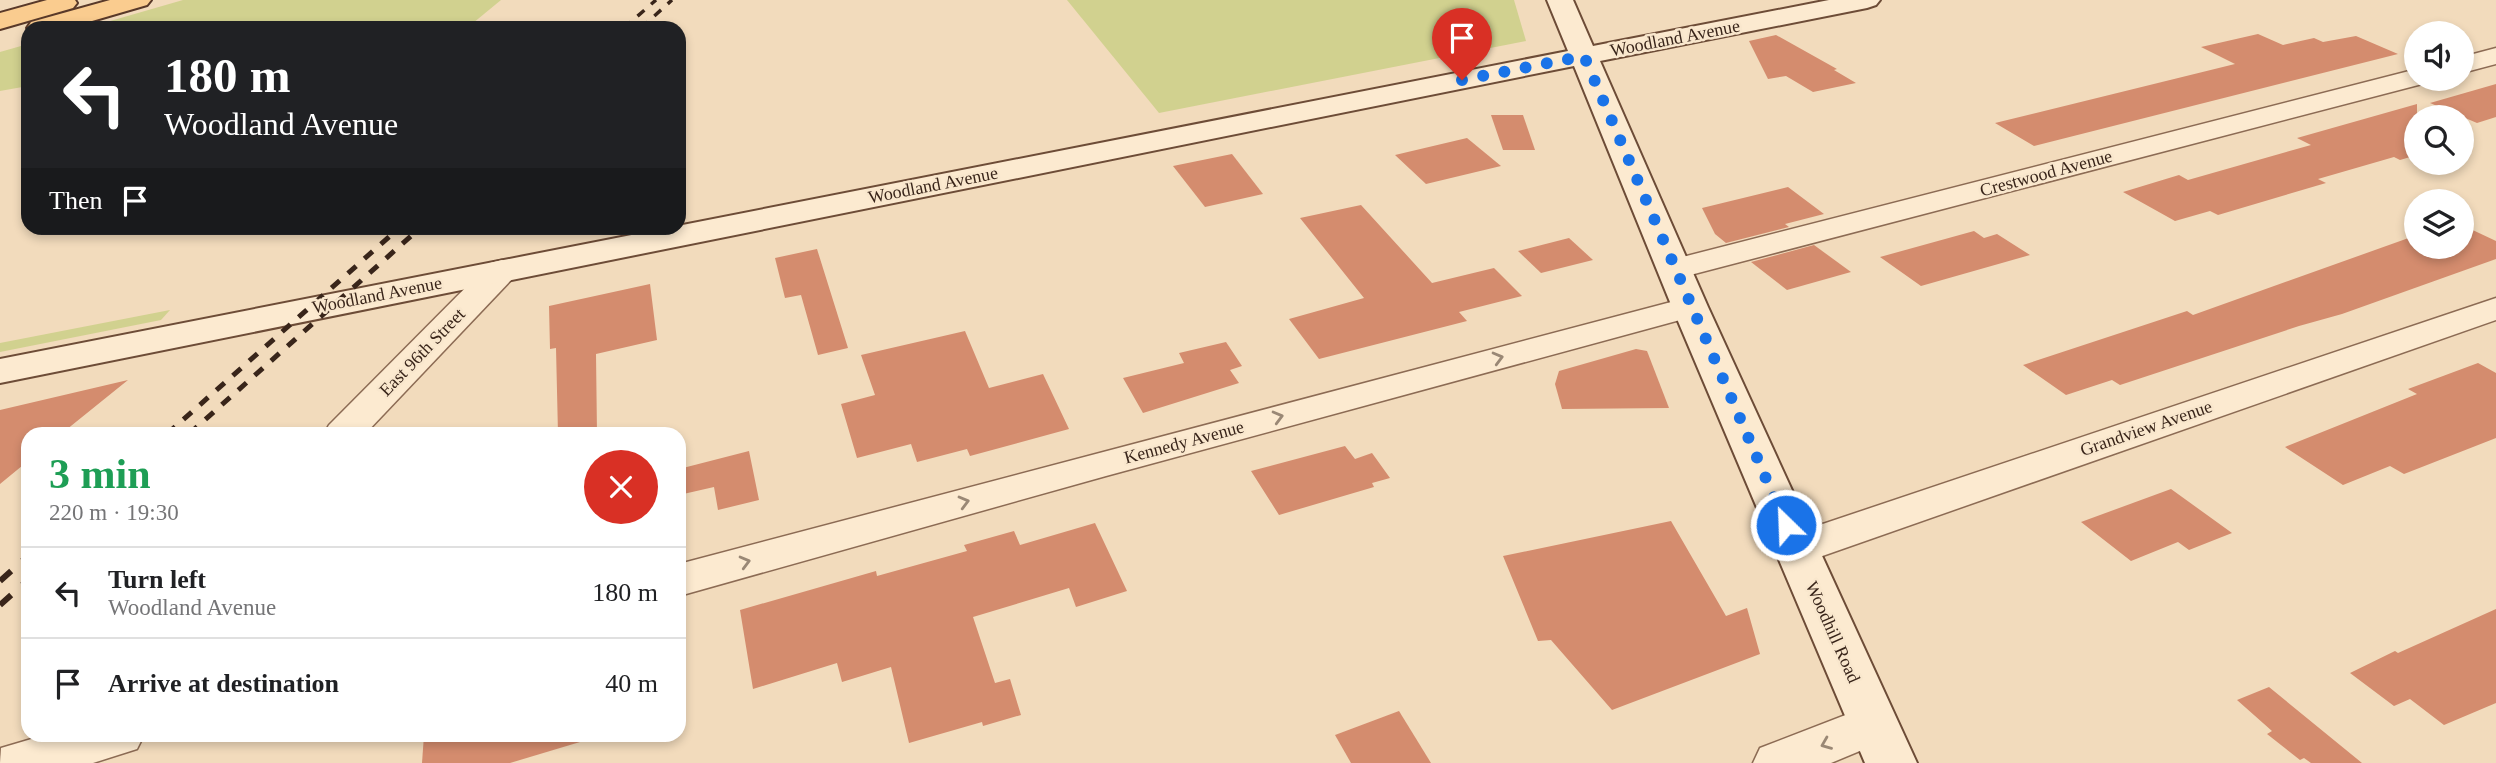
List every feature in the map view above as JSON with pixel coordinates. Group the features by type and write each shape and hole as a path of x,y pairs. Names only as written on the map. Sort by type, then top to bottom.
{"main road":[{"path":"0,21 76,0"},
{"path":"64,21 138,0"},
{"name":"Woodhill Road","path":"1560,0 1690,307 1882,744"},
{"name":"Woodland Avenue","path":"686,234 1867,0"},
{"path":"0,39 21,33"},
{"name":"Woodland Avenue","path":"0,371 679,235"}],"street":[{"path":"2474,62 2496,56"},
{"name":"Crestwood Avenue","path":"1675,269 2404,79"},
{"name":"East 96th Street","path":"350,427 502,270"},
{"name":"Kennedy Avenue","path":"686,578 1104,463 1690,307"},
{"name":"Grandview Avenue","path":"1796,549 2496,308"},
{"path":"31,755 89,742"},
{"path":"1778,763 1882,744"}],"green space":[{"path":"183,0 501,0 476,21 110,21"},
{"path":"1067,0 1514,0 1526,41 1159,113"},
{"path":"21,46 21,87 0,91 0,52"},
{"path":"170,310 161,320 0,352 0,343"}],"building":[{"path":"2258,34 2283,45 2314,38 2323,42 2356,36 2398,54 2034,146 1995,123 2235,64 2201,47"},
{"path":"1776,35 1837,69 1834,70 1856,83 1813,92 1786,76 1768,79 1749,41"},
{"path":"2496,84 2496,117 2477,123 2474,122 2474,105 2430,103 2474,91"},
{"path":"2404,108 2404,159 2394,157 2318,179 2326,183 2218,215 2210,211 2175,221 2123,192 2179,175 2188,180 2311,145 2297,138"},
{"path":"1491,115 1523,115 1535,150 1503,150"},
{"path":"1467,138 1501,166 1426,184 1395,155"},
{"path":"1232,154 1263,194 1205,207 1173,166"},
{"path":"1788,187 1824,214 1785,224 1789,227 1726,243 1715,234 1702,208"},
{"path":"1361,205 1432,283 1494,268 1522,296 1459,312 1467,321 1319,359 1289,319 1364,298 1300,218"},
{"path":"1974,231 1984,238 1997,234 2030,255 1921,286 1880,257"},
{"path":"2474,231 2496,241 2496,259 2342,314 2120,385 2112,380 2066,395 2023,365 2187,311 2193,315 2404,240 2404,259 2474,259"},
{"path":"1569,238 1593,260 1541,273 1518,251"},
{"path":"1814,245 1851,272 1787,290 1751,262"},
{"path":"817,249 848,348 818,355 801,295 785,298 775,258"},
{"path":"650,284 657,340 596,354 597,427 558,427 556,348 550,349 549,306"},
{"path":"965,331 989,388 1043,374 1069,429 970,456 967,449 917,462 911,444 857,458 841,404 875,395 861,355"},
{"path":"1226,342 1242,366 1230,370 1239,383 1143,413 1123,378 1184,363 1179,353"},
{"path":"1636,349 1647,351 1669,408 1562,409 1555,384 1559,371"},
{"path":"2478,363 2496,373 2496,438 2404,474 2390,466 2343,485 2285,447 2417,394 2408,389"},
{"path":"128,380 70,427 21,427 21,467 0,484 0,410"},
{"path":"1345,446 1355,459 1372,453 1390,478 1372,483 1374,487 1279,515 1251,471"},
{"path":"749,451 759,500 718,510 714,487 686,493 686,467"},
{"path":"2171,489 2232,533 2189,550 2178,542 2131,561 2081,522"},
{"path":"1671,521 1726,616 1747,608 1760,654 1612,710 1551,640 1538,641 1503,556"},
{"path":"1095,523 1127,591 1076,607 1069,588 973,617 995,683 1010,679 1021,715 983,726 982,722 909,743 891,667 842,682 837,663 753,689 740,610 876,571 877,576 967,551 964,545 1014,531 1020,545"},
{"path":"2496,609 2496,703 2444,725 2410,699 2394,706 2350,673 2395,651 2398,653"},
{"path":"2269,687 2362,763 2311,763 2304,758 2300,760 2267,734 2272,731 2237,700"},
{"path":"1399,711 1431,763 1351,763 1335,735"},
{"path":"424,742 580,742 510,763 422,763"}],"railway":[{"path":"632,21 656,0"},
{"path":"649,21 672,0"},
{"path":"175,427 391,235"},
{"path":"197,427 412,235"},
{"path":"0,581 21,562"},
{"path":"0,605 21,586"}],"route":[{"path":"1462,80 1584,56 1786,525"}]}
